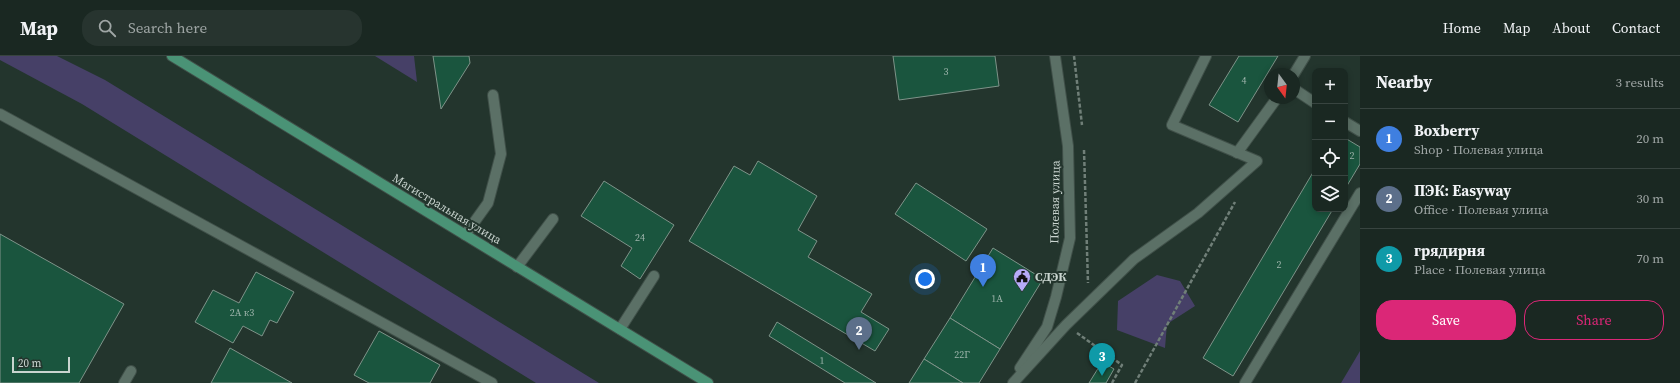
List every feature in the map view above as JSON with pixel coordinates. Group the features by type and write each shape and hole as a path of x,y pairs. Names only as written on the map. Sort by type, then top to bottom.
{"main road":[{"name":"Магистральная улица","path":"172,56 708,383"}],"street":[{"name":"Полевая улица","path":"1012,383 1047,327 1056,297 1070,238 1068,146 1055,56"},
{"path":"1012,383 1066,325 1134,259 1198,213 1257,161 1172,125 1206,56"},
{"path":"1298,68 1305,56"},
{"path":"1300,93 1312,101"},
{"path":"465,235 488,203 501,154 493,95"},
{"path":"1237,153 1273,104"},
{"path":"0,114 492,383"},
{"path":"1348,124 1360,131"},
{"path":"1246,383 1360,194"},
{"path":"517,267 553,219"},
{"path":"620,329 654,276"},
{"path":"124,383 131,371"}],"path":[{"path":"1135,383 1238,196"},
{"path":"1066,325 1122,365 1112,383"}],"shaded area":[{"path":"0,56 57,56 105,80 599,383 536,383 82,104 0,60"},
{"path":"375,56 414,56 417,82"},
{"path":"1157,275 1180,281 1195,306 1167,324 1165,348 1117,330 1118,301"},
{"path":"1360,351 1360,383 1341,383"}],"building":[{"path":"433,56 469,56 470,63 441,109"},
{"path":"893,56 995,56 999,86 899,100"},
{"path":"1239,56 1278,56 1271,68 1264,68 1264,79 1238,122 1209,105"},
{"path":"1348,140 1360,147 1360,164 1348,184"},
{"path":"758,161 817,196 798,230 817,241 808,257 872,294 861,312 889,329 875,351 689,241 734,166 750,175"},
{"path":"1312,174 1312,212 1331,212 1233,376 1203,358"},
{"path":"604,181 674,225 640,279 621,266 632,248 581,216"},
{"path":"916,183 987,229 966,261 895,214"},
{"path":"0,234 124,304 79,383 0,383"},
{"path":"993,248 1043,279 1000,349 950,318"},
{"path":"256,272 294,292 277,323 270,320 262,336 243,326 233,343 195,322 213,290 239,303"},
{"path":"950,318 1000,349 979,383 963,383 924,359"},
{"path":"777,322 876,383 845,383 769,336"},
{"path":"379,331 440,365 430,383 369,383 354,375"},
{"path":"230,348 292,383 211,383"},
{"path":"924,359 963,383 909,383"},
{"path":"1102,362 1114,369 1106,383 1089,383"}],"place":[{"name":"Boxberry","path":"983,287"},
{"name":"СДЭК","path":"1022,292"},
{"name":"ПЭК: Easyway","path":"859,350"},
{"name":"грядирня","path":"1102,376"}]}
